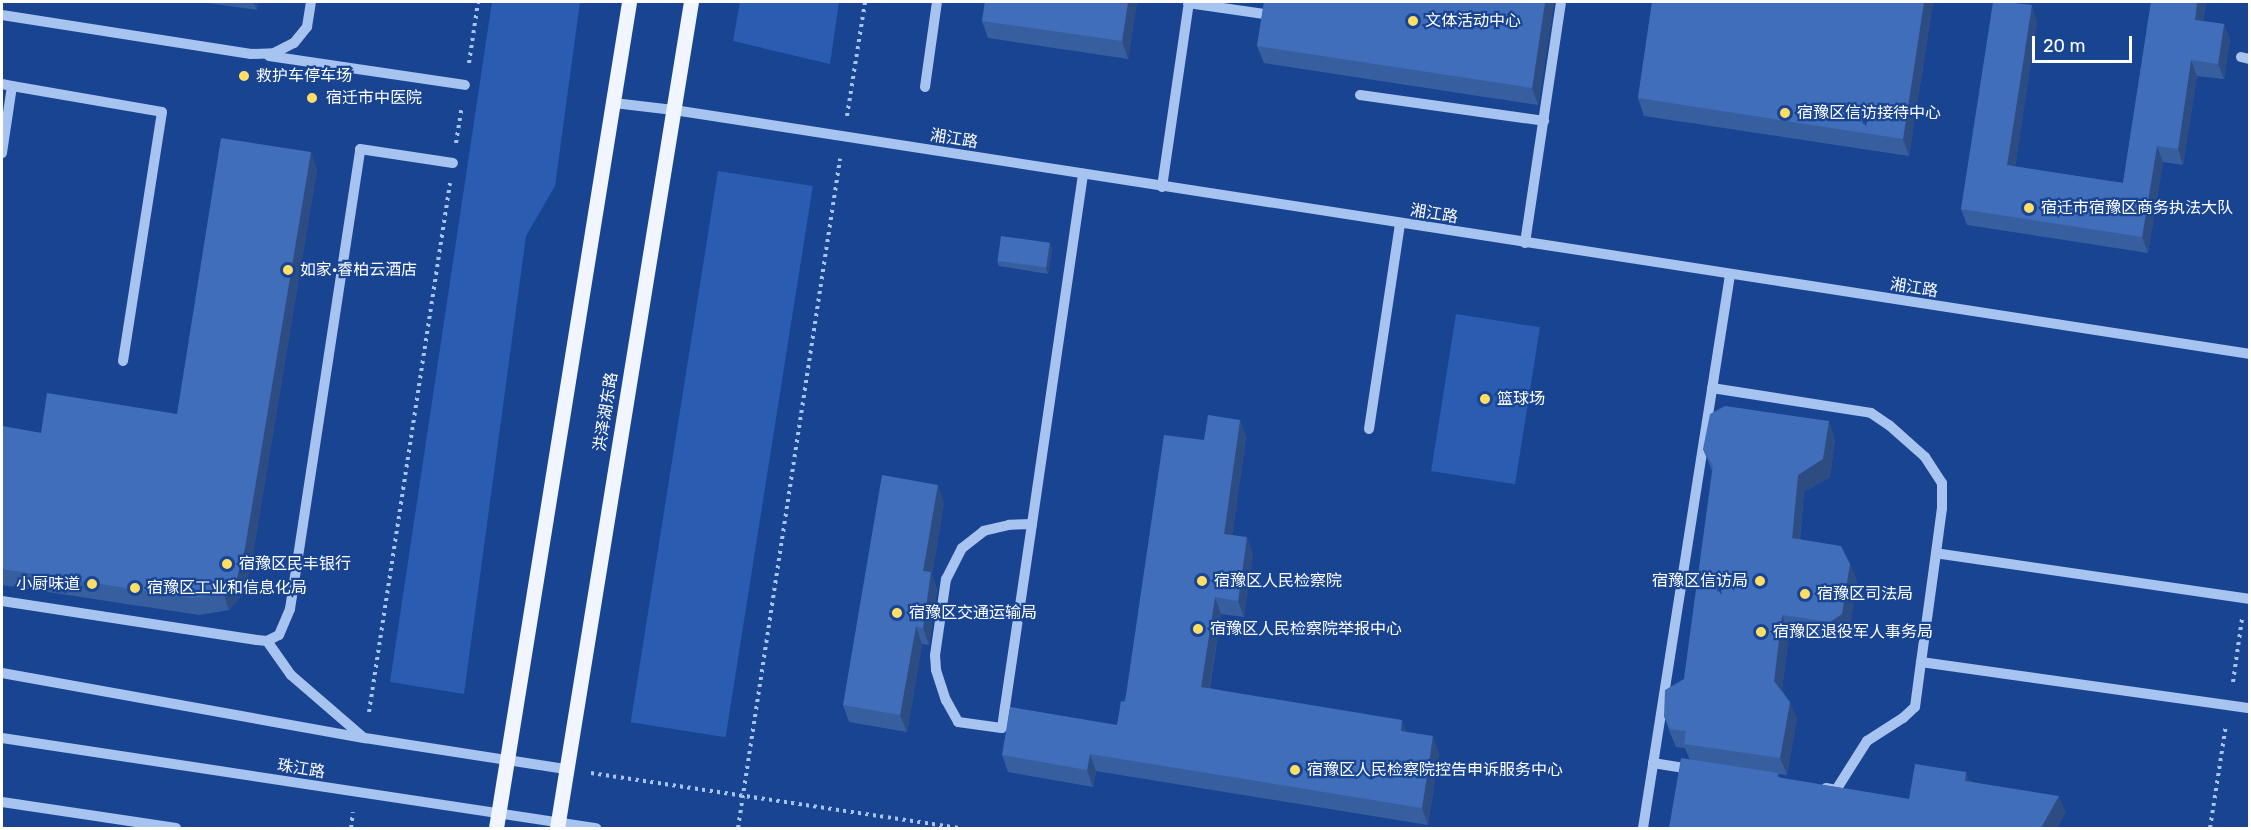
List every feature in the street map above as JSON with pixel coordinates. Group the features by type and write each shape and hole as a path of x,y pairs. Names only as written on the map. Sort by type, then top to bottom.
{"main road":[{"path":"497,822 629,2"},
{"name":"洪泽湖东路","path":"557,826 691,2"}],"street":[{"path":"251,54 274,53 294,43 307,27 311,2"},
{"path":"925,87 938,2"},
{"path":"1162,187 1188,2 1264,15"},
{"path":"1525,243 1561,2"},
{"path":"2,15 465,85"},
{"path":"2,153 7,85 162,112 123,361"},
{"path":"1360,95 1544,121"},
{"name":"湘江路","path":"614,103 674,110 2250,354"},
{"path":"2,601 267,641 279,635 290,609 360,149 453,163"},
{"path":"1032,525 1009,525 984,531 962,549 946,579 935,655 936,670 946,700 958,722 1002,728 1032,525 1083,174"},
{"path":"1370,429 1400,224"},
{"path":"1643,828 1730,275"},
{"path":"1712,388 1871,413 1889,425 1925,457 1942,483 1942,508 1915,707 1903,718 1867,741 1853,759 1836,790 1814,786"},
{"path":"1936,553 2250,599"},
{"path":"267,641 291,675 365,738"},
{"path":"1921,662 2250,708"},
{"path":"2,673 365,738 566,769"},
{"name":"珠江路","path":"2,738 356,793 497,822 596,828"},
{"path":"1653,764 1699,770"},
{"path":"2,802 176,828"}],"path":[{"path":"365,738 478,2"},
{"path":"738,828 865,2"},
{"path":"566,769 961,828"},
{"path":"351,828 356,793"}],"shaded area":[{"path":"492,2 580,2 555,186 526,236 464,694 390,682"},
{"path":"740,2 839,2 830,64 733,41"},
{"path":"718,171 813,186 726,737 631,722"},
{"name":"篮球场","path":"1456,314 1540,327 1515,484 1431,471"}],"building":[{"path":"985,2 1128,2 1122,41 982,21"},
{"path":"1264,2 1545,2 1532,88 1257,46"},
{"path":"1652,2 1924,2 1903,139 1638,98"},
{"path":"1993,2 2032,5 2007,165 2123,183 2151,2 2197,2 2195,20 2224,24 2218,64 2191,60 2178,149 2157,146 2142,237 1961,209"},
{"path":"221,138 311,152 245,548 237,578 223,593 192,598 2,569 2,426 41,433 47,393 177,414"},
{"path":"1001,236 1050,243 1046,268 998,261"},
{"path":"1725,406 1829,421 1823,459 1798,475 1792,538 1841,546 1850,564 1842,614 1830,622 1782,615 1774,681 1790,702 1780,758 1684,744 1686,731 1670,729 1664,716 1665,690 1684,679 1713,466 1703,449 1710,414"},
{"path":"1208,415 1240,420 1224,534 1247,537 1238,601 1215,597 1201,687 1402,720 1401,731 1433,736 1422,808 1090,754 1087,770 1002,755 1010,707 1117,725 1121,701 1125,702 1164,435 1204,440"},
{"path":"882,475 938,485 923,571 931,572 923,628 916,626 900,715 843,705"},
{"path":"1681,758 1778,773 1777,777 1909,799 1915,764 1966,772 1965,781 2059,796 2041,828 1669,828"}],"place":[{"name":"文体活动中心","path":"1413,21"},
{"name":"救护车停车场","path":"244,76"},
{"name":"宿迁市中医院","path":"312,98"},
{"name":"宿豫区信访接待中心","path":"1785,113"},
{"name":"宿迁市宿豫区商务执法大队","path":"2029,208"},
{"name":"如家·睿柏云酒店","path":"288,270"},
{"name":"篮球场","path":"1485,399"},
{"name":"宿豫区民丰银行","path":"227,564"},
{"name":"宿豫区人民检察院","path":"1202,581"},
{"name":"宿豫区信访局","path":"1760,581"},
{"name":"小厨味道","path":"92,584"},
{"name":"宿豫区工业和信息化局","path":"135,588"},
{"name":"宿豫区司法局","path":"1805,594"},
{"name":"宿豫区交通运输局","path":"897,613"},
{"name":"宿豫区人民检察院举报中心","path":"1198,629"},
{"name":"宿豫区退役军人事务局","path":"1761,632"},
{"name":"宿豫区人民检察院控告申诉服务中心","path":"1295,770"}]}
